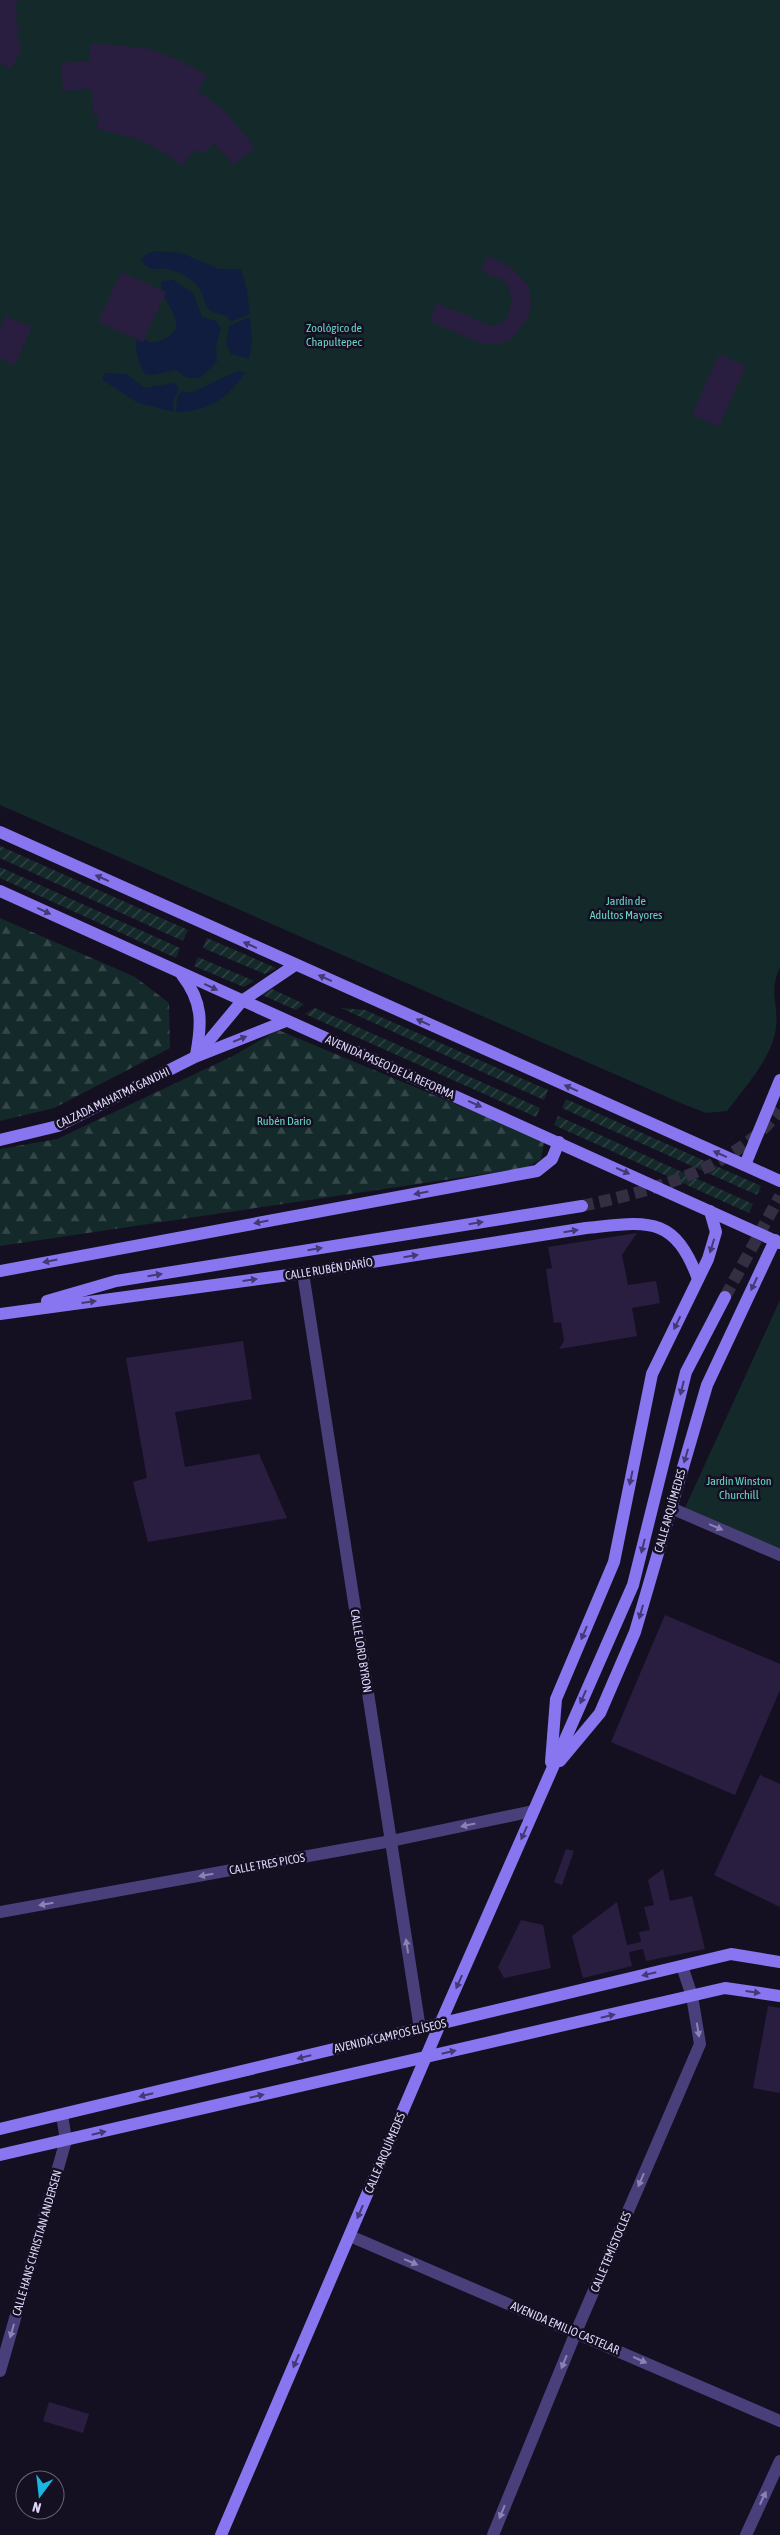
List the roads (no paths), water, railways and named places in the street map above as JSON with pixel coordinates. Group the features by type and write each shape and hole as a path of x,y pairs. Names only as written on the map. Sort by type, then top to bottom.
{"street":[{"path":"0,832 780,1181"},
{"name":"AVENIDA PASEO DE LA REFORMA","path":"0,891 777,1241"},
{"name":"CALZADA MAHATMA GANDHI","path":"195,1057 242,1001 295,965"},
{"path":"180,973 194,990 200,1010 200,1032 195,1057"},
{"name":"CALZADA MAHATMA GANDHI","path":"0,1140 58,1126 195,1057 286,1021"},
{"path":"745,1165 780,1080"},
{"path":"0,1271 538,1171 552,1159 559,1142"},
{"path":"3,1313 116,1281 582,1206"},
{"name":"CALLE ARQUÍMEDES","path":"550,1772 556,1699 614,1562 652,1374 708,1259 716,1232 710,1211"},
{"name":"CALLE RUBÉN DARÍO","path":"3,1313 303,1273 586,1228 627,1224 658,1226 675,1236 690,1256 698,1279"},
{"name":"CALLE ARQUÍMEDES","path":"550,1772 600,1713 635,1632 707,1385 777,1241"},
{"name":"CALLE LORD BYRON","path":"303,1273 420,2029"},
{"name":"CALLE ARQUÍMEDES","path":"221,2535 440,2024 633,1585 686,1372 725,1297"},
{"path":"671,1508 780,1555"},
{"name":"CALLE TRES PICOS","path":"0,1912 391,1841 533,1811"},
{"name":"AVENIDA CAMPOS ELÍSEOS","path":"0,2129 730,1954 780,1962"},
{"name":"CALLE TEMÍSTOCLES","path":"493,2535 576,2332 700,2044 692,1996 682,1966"},
{"path":"0,2155 725,1988 780,1996"},
{"name":"CALLE HANS CHRISTIAN ANDERSEN","path":"0,2371 66,2140 62,2115"},
{"name":"AVENIDA EMILIO CASTELAR","path":"350,2236 780,2421"},
{"path":"746,2535 780,2461"}],"water":[{"path":"154,251 181,253 219,269 241,269 247,290 250,314 230,322 228,317 211,311 206,306 200,289 189,278 172,270 155,269 144,264 141,259"},
{"path":"173,280 193,293 202,317 216,321 221,328 216,346 217,362 200,378 187,378 176,370 151,375 145,374 138,357 137,340 143,342 145,339 150,342 157,342 170,335 175,329 174,315 165,299 161,281"},
{"path":"250,317 252,342 249,359 231,354 226,343 229,326"},
{"path":"237,371 245,372 224,397 197,410 176,412 177,397 181,391 191,393"},
{"path":"105,373 127,374 144,388 175,383 179,389 173,402 174,412 138,403 103,380"}],"tunnel":[{"path":"582,1206 663,1185 716,1162 740,1148 762,1130 780,1110"},
{"path":"725,1297 780,1196"}],"park label":[{"name":"Zoológico de Chapultepec","path":"334,335"},
{"name":"Jardín de Adultos Mayores","path":"626,908"},
{"name":"Rubén Dario","path":"284,1121"},
{"name":"Jardín Winston Churchill","path":"739,1488"}]}
